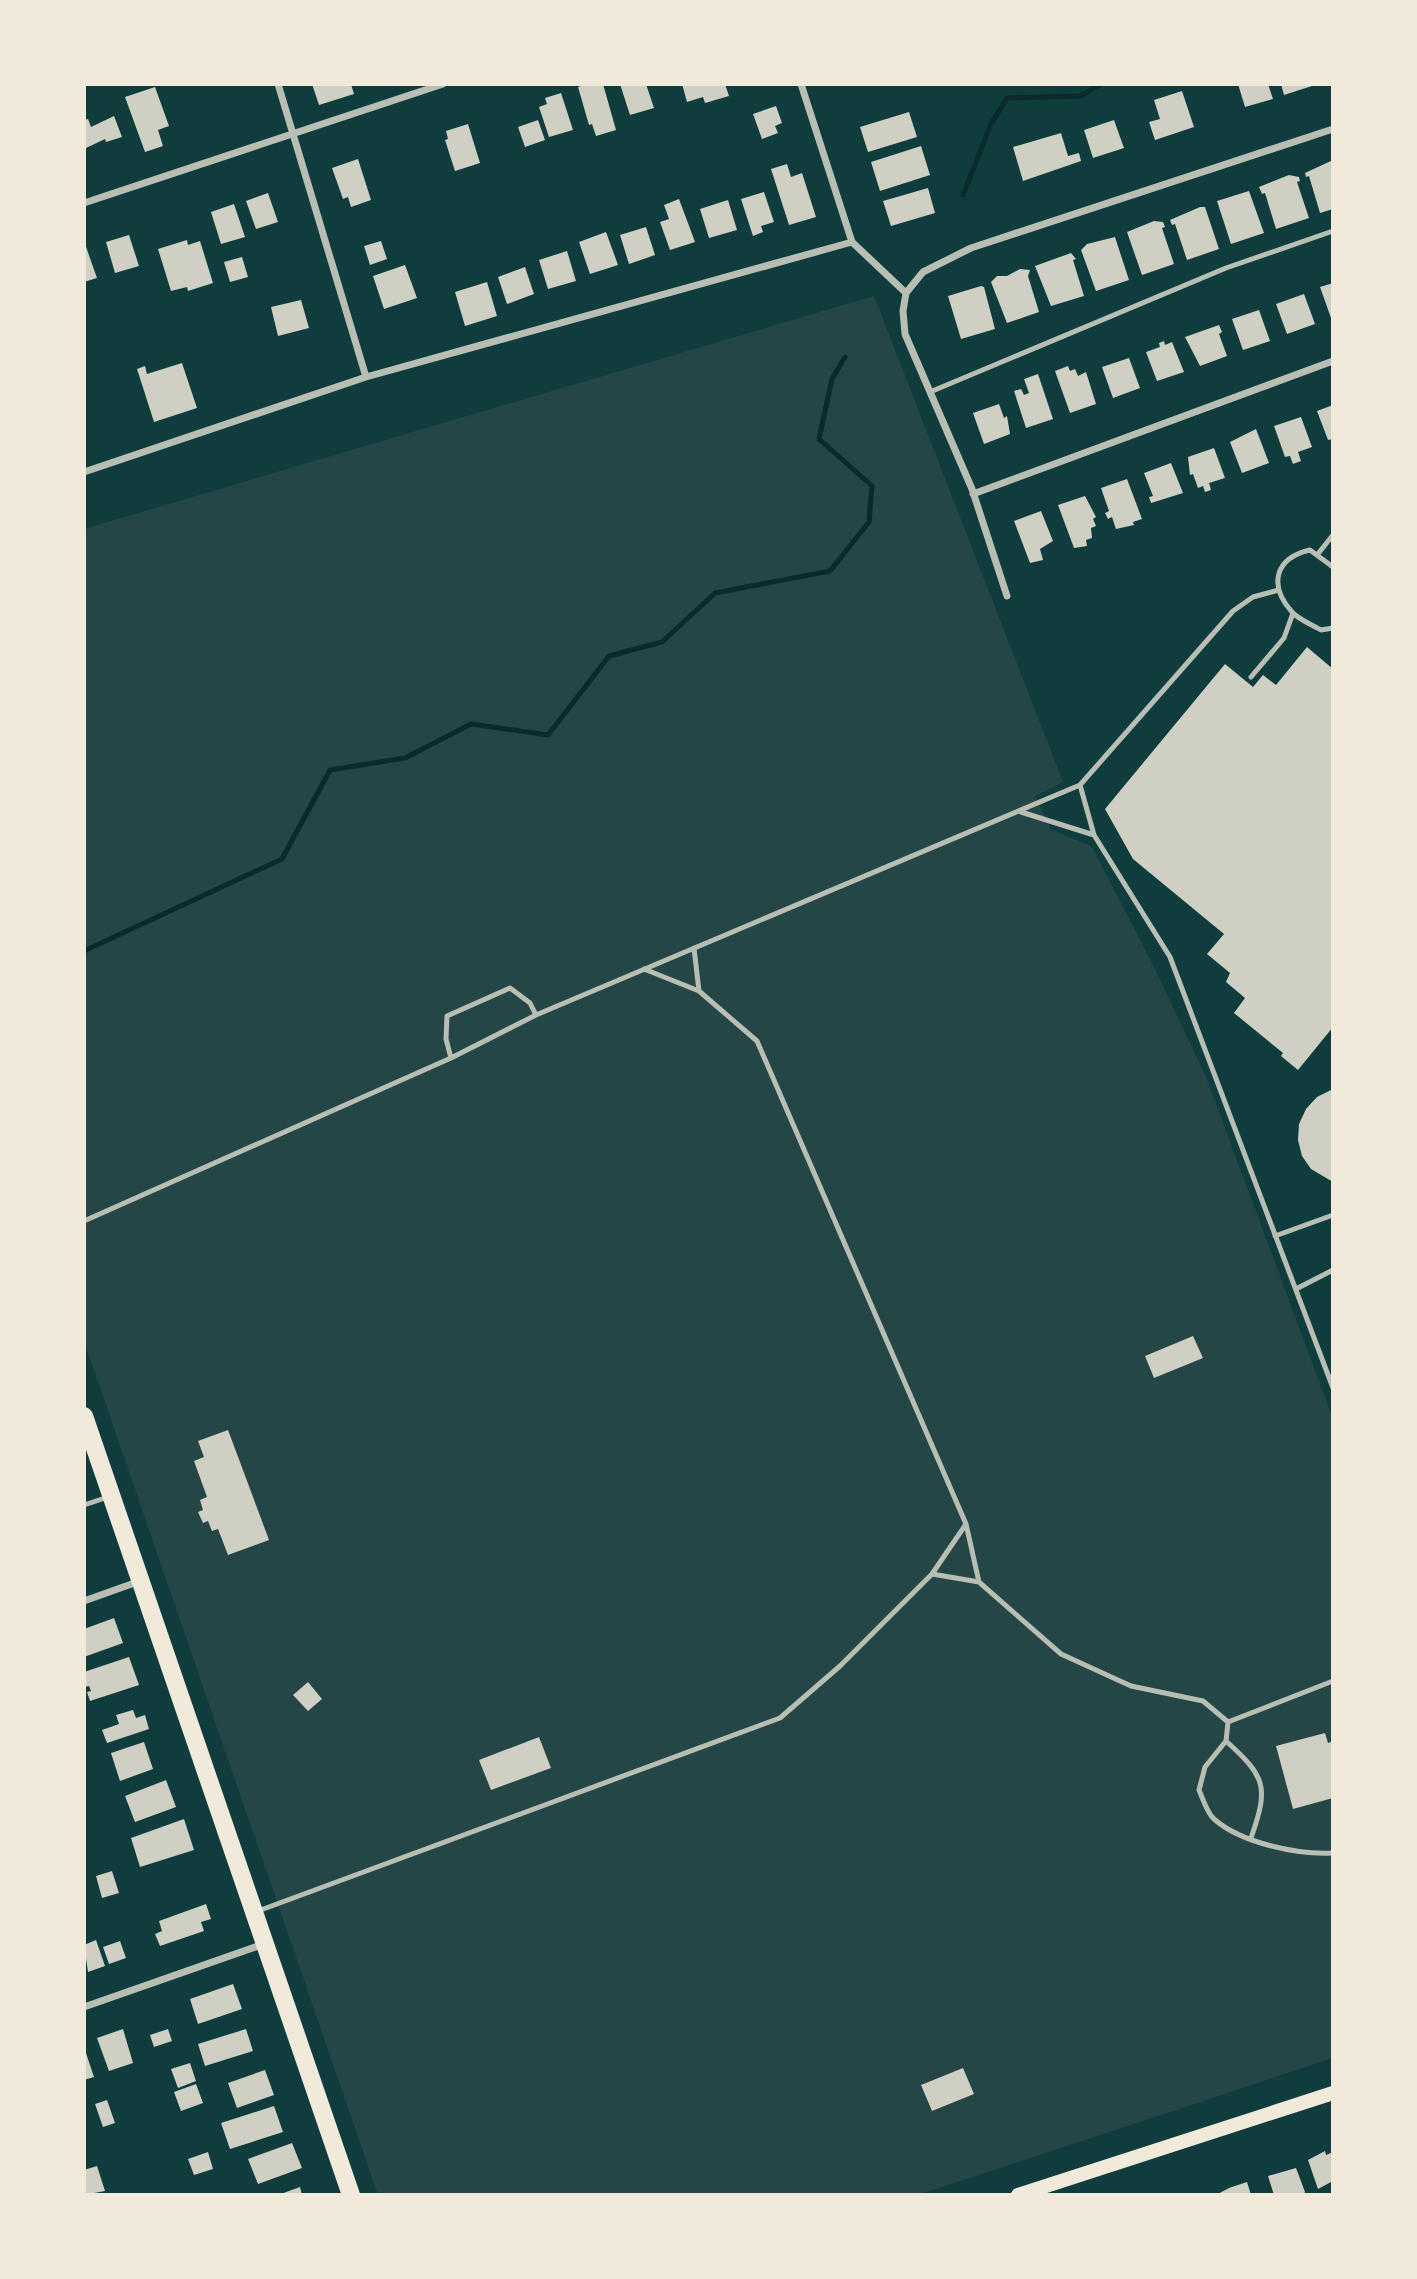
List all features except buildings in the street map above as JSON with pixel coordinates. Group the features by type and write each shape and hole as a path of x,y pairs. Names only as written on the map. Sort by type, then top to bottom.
{"main road":[{"path":"84,1416 351,2195"},
{"path":"1018,2195 1333,2093"}],"street":[{"path":"278,84 366,377"},
{"path":"84,202 443,84"},
{"path":"801,84 852,242 906,293"},
{"path":"1007,596 973,494 905,334 903,311 906,293 923,272 971,248 1333,129"},
{"path":"84,472 366,377 852,242"},
{"path":"973,494 1333,361"},
{"path":"84,1601 140,1581"},
{"path":"84,2007 264,1944"}],"lane":[{"path":"930,391 1226,268 1333,231"},
{"path":"1317,555 1333,535"},
{"path":"1333,567 1310,550 1291,554 1280,567 1279,590 1293,613 1321,630 1333,628"},
{"path":"84,1221 451,1058 536,1015 1080,785 1233,611 1253,597 1279,590"},
{"path":"1251,677 1284,638 1293,613"},
{"path":"1080,785 1094,835 1170,957 1333,1388"},
{"path":"1021,812 1094,835"},
{"path":"694,948 699,991"},
{"path":"644,969 699,991 757,1041 966,1524 979,1582"},
{"path":"451,1058 446,1039 447,1016 510,988 530,1003 536,1015"},
{"path":"1275,1236 1333,1215"},
{"path":"1296,1289 1333,1270"},
{"path":"84,1505 111,1496"},
{"path":"254,1913 780,1718 840,1666 932,1574 966,1524"},
{"path":"932,1574 979,1582 1061,1654 1131,1686 1203,1701 1228,1722"},
{"path":"1228,1722 1333,1681"},
{"path":"1228,1722 1226,1741 1205,1767 1199,1790 1212,1818 1232,1831 1288,1850 1312,1854 1333,1853"},
{"path":"1226,1741 1252,1764 1261,1782 1262,1807 1251,1838"}],"shaded area":[{"path":"874,296 1063,782 1035,796 1051,829 1092,847 1153,965 1206,1077 1333,1419 1333,2058 918,2195 378,2195 84,1341 84,529"}],"waterway":[{"path":"963,195 991,124 1007,98 1080,96 1101,84"},
{"path":"84,951 282,859 330,770 405,758 471,724 548,735 609,656 662,642 715,593 830,571 869,522 872,486 819,439 832,379 845,357"}]}
